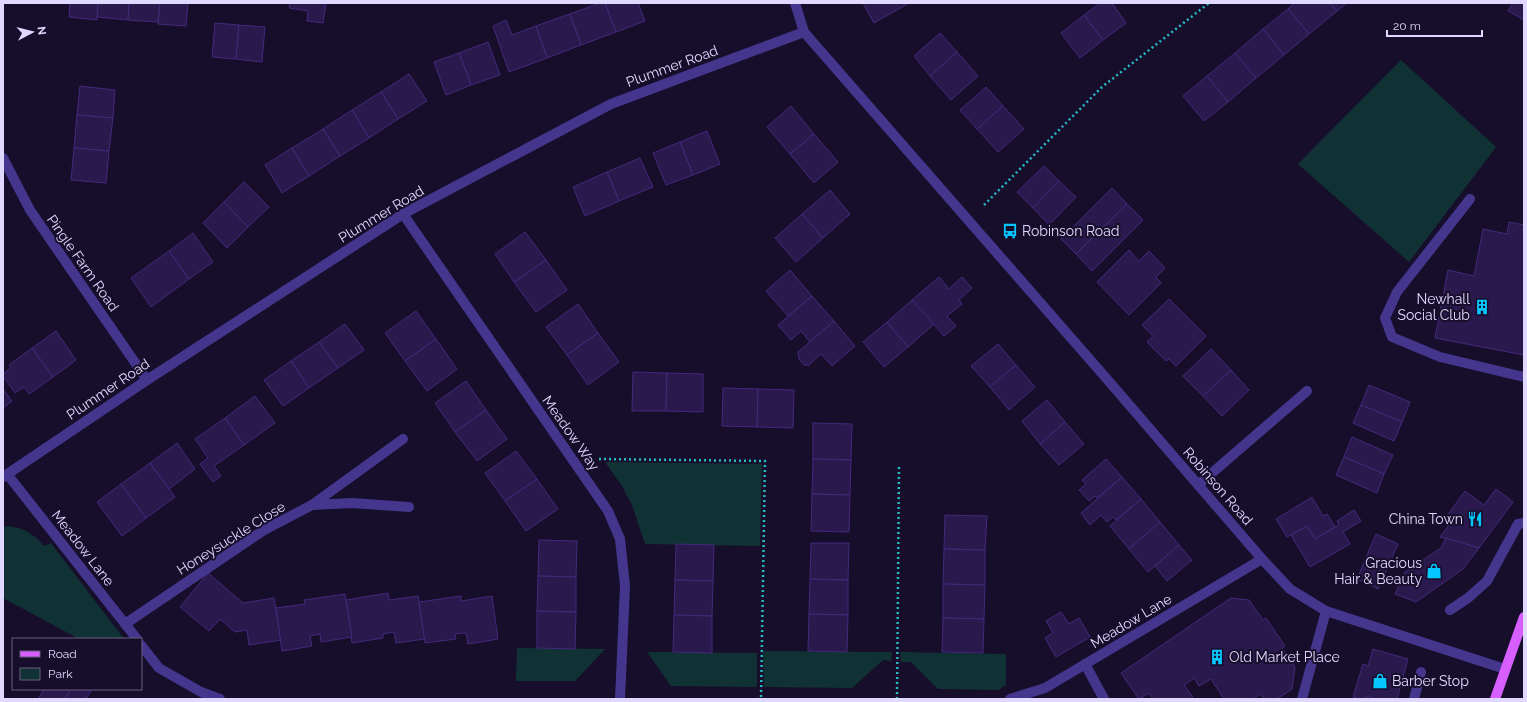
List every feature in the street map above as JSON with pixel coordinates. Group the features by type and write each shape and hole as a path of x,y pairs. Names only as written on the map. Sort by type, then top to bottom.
{"main road":[{"path":"1495,699 1524,617"}],"street":[{"name":"Robinson Road","path":"795,3 804,32 1262,559 1290,589 1326,611 1506,669"},
{"name":"Plummer Road","path":"5,475 147,380 403,214 611,104 804,32"},
{"name":"Pingle Farm Road","path":"3,158 30,210 147,380"},
{"path":"1470,199 1397,292 1385,318 1392,337 1440,357 1524,377"},
{"name":"Meadow Way","path":"403,214 608,511 620,539 626,586 620,699"},
{"path":"1198,485 1307,391"},
{"path":"312,505 403,438"},
{"name":"Meadow Lane","path":"5,475 136,638"},
{"name":"Honeysuckle Close","path":"125,624 264,530 312,505 352,503 409,507"},
{"path":"1450,610 1468,598 1487,581 1518,524 1524,523"},
{"name":"Meadow Lane","path":"1010,699 1045,688 1262,559"},
{"path":"1302,699 1326,611"},
{"path":"142,646 159,668 201,692 220,699"},
{"path":"1085,664 1104,699"},
{"path":"1414,699 1421,672"}],"path":[{"path":"968,221 1102,86 1209,3"},
{"path":"572,459 764,461 761,699"},
{"path":"897,699 899,464"}],"green space":[{"path":"1401,60 1496,147 1409,262 1298,164"},
{"path":"605,462 762,464 760,546 645,544 632,505 622,486"},
{"path":"8,526 19,528 28,532 44,546 51,543 123,638 77,638 3,598 3,527"},
{"path":"517,648 605,649 575,681 516,681"},
{"path":"763,651 892,652 891,661 883,660 852,688 764,687"},
{"path":"647,652 757,653 757,687 671,686"},
{"path":"900,652 1006,654 1006,685 998,690 938,689 911,662 901,662"}],"building":[{"path":"70,3 98,3 97,20 69,17"},
{"path":"98,3 129,3 128,20 97,17"},
{"path":"129,3 160,3 158,22 128,20"},
{"path":"160,3 188,3 186,26 158,24"},
{"path":"290,3 326,3 323,23 307,21 308,11 289,8"},
{"path":"600,3 605,3 616,32 581,45 570,14"},
{"path":"605,3 638,3 645,21 616,32"},
{"path":"863,3 909,3 874,23"},
{"path":"1100,3 1112,3 1126,23 1103,40 1084,15"},
{"path":"1294,3 1330,3 1337,11 1309,34 1288,9"},
{"path":"1330,3 1347,3 1337,11"},
{"path":"1513,3 1524,3 1524,20 1508,11"},
{"path":"1288,9 1309,34 1284,55 1263,29"},
{"path":"570,14 581,45 547,58 536,26"},
{"path":"1084,15 1103,40 1080,58 1061,33"},
{"path":"506,20 512,35 536,26 547,58 509,72 493,26"},
{"path":"215,23 239,25 236,59 212,57"},
{"path":"239,25 265,27 262,62 236,59"},
{"path":"1263,29 1284,55 1256,78 1235,53"},
{"path":"940,33 957,52 930,76 914,56"},
{"path":"488,42 500,75 471,85 459,53"},
{"path":"957,52 978,76 951,100 930,76"},
{"path":"459,53 471,85 446,95 434,62"},
{"path":"1235,53 1256,78 1228,102 1207,76"},
{"path":"409,74 427,101 398,119 381,92"},
{"path":"1207,76 1228,102 1204,121 1183,96"},
{"path":"80,86 115,90 113,118 77,115"},
{"path":"986,87 1003,106 977,129 960,110"},
{"path":"381,92 398,119 369,138 352,110"},
{"path":"791,106 814,134 790,154 767,127"},
{"path":"1003,106 1024,129 998,152 977,129"},
{"path":"352,110 369,138 340,156 323,129"},
{"path":"77,115 113,118 109,151 74,148"},
{"path":"323,129 340,156 309,176 292,148"},
{"path":"707,131 720,164 693,175 680,142"},
{"path":"814,134 838,162 814,183 790,154"},
{"path":"680,142 693,175 666,185 653,153"},
{"path":"74,148 109,151 106,183 71,180"},
{"path":"292,148 309,176 282,193 265,165"},
{"path":"640,158 653,187 619,201 607,172"},
{"path":"1044,166 1059,181 1033,208 1017,192"},
{"path":"607,172 619,201 585,216 573,187"},
{"path":"1059,181 1076,197 1049,225 1033,208"},
{"path":"244,182 269,207 248,227 224,202"},
{"path":"1112,188 1127,204 1076,254 1061,239"},
{"path":"830,190 850,214 823,238 802,214"},
{"path":"224,202 248,227 227,248 203,223"},
{"path":"1127,204 1143,220 1092,271 1076,254"},
{"path":"802,214 823,238 796,262 775,238"},
{"name":"Newhall Social Club","path":"1509,222 1524,225 1524,355 1435,338 1448,270 1474,276 1483,229 1507,234"},
{"path":"525,232 546,260 514,282 495,254"},
{"path":"193,233 213,262 189,279 169,251"},
{"path":"1129,250 1139,261 1149,251 1165,268 1156,277 1161,283 1129,315 1097,282"},
{"path":"169,251 189,279 151,307 131,278"},
{"path":"546,260 567,290 536,312 514,282"},
{"path":"790,270 812,296 788,316 766,291"},
{"path":"939,277 949,289 962,277 972,288 959,300 962,304 947,316 956,326 944,336 912,300"},
{"path":"812,296 834,321 810,342 801,331 791,340 778,325"},
{"path":"1169,299 1206,336 1176,366 1169,359 1166,361 1147,342 1153,336 1142,325"},
{"path":"912,300 934,324 908,347 887,322"},
{"path":"578,304 598,333 567,355 546,327"},
{"path":"416,311 436,339 405,361 385,333"},
{"path":"834,321 855,346 832,366 821,354 809,365 804,365 799,359 798,352"},
{"path":"887,322 908,347 884,367 863,342"},
{"path":"345,324 364,350 338,368 319,342"},
{"path":"56,331 76,360 53,377 32,348"},
{"path":"598,333 619,362 588,385 567,355"},
{"path":"436,339 457,369 427,391 405,361"},
{"path":"319,342 338,368 309,388 291,361"},
{"path":"998,344 1016,365 990,387 971,366"},
{"path":"32,348 53,377 29,394 24,387 15,393 3,374 11,368 9,365"},
{"path":"1211,349 1231,370 1203,396 1183,376"},
{"path":"291,361 309,388 283,406 264,380"},
{"path":"1016,365 1035,387 1009,410 990,387"},
{"path":"1231,370 1249,390 1222,416 1203,396"},
{"path":"633,372 667,373 666,411 632,411"},
{"path":"667,373 703,374 703,412 666,411"},
{"path":"466,381 486,410 455,432 435,403"},
{"path":"1369,385 1410,402 1402,422 1361,405"},
{"path":"723,388 758,389 757,427 722,426"},
{"path":"3,389 12,401 3,408"},
{"path":"758,389 794,390 793,428 757,427"},
{"path":"255,396 275,423 244,445 225,418"},
{"path":"1047,400 1065,422 1040,444 1022,421"},
{"path":"1361,405 1402,422 1394,441 1353,423"},
{"path":"486,410 507,439 477,461 455,432"},
{"path":"225,418 244,445 214,466 221,476 213,482 200,464 208,458 195,439"},
{"path":"1065,422 1084,444 1059,465 1040,444"},
{"path":"813,423 852,424 851,460 813,459"},
{"path":"1352,437 1393,455 1384,474 1344,457"},
{"path":"177,443 195,469 169,489 150,463"},
{"path":"516,451 537,479 505,501 485,473"},
{"path":"1344,457 1384,474 1377,493 1336,475"},
{"path":"813,459 851,460 850,495 812,494"},
{"path":"1106,459 1122,477 1097,498 1095,496 1089,501 1079,490 1086,484 1082,480"},
{"path":"150,463 175,497 146,518 121,484"},
{"path":"1122,477 1141,499 1116,520 1113,517 1107,522 1101,515 1090,525 1081,513"},
{"path":"537,479 558,509 526,531 505,501"},
{"path":"121,484 146,518 122,536 97,502"},
{"name":"China Town","path":"1496,489 1513,502 1479,548 1440,537 1452,521 1446,517 1465,491 1484,505"},
{"path":"812,494 850,495 849,532 811,531"},
{"path":"1312,497 1323,516 1327,514 1335,527 1315,539 1307,526 1287,537 1276,519"},
{"path":"1141,499 1160,522 1129,549 1110,526"},
{"path":"1354,510 1361,521 1343,532 1350,544 1310,567 1291,535 1307,526 1315,539 1339,525 1337,521"},
{"path":"945,515 987,516 985,550 944,549"},
{"path":"1160,522 1179,545 1148,572 1129,549"},
{"path":"1376,534 1398,544 1378,589 1357,579"},
{"name":"Gracious Hair & Beauty","path":"1446,538 1479,548 1463,569 1416,602 1395,594 1405,572 1441,548"},
{"path":"539,540 577,541 576,577 538,576"},
{"path":"811,543 849,543 848,580 810,579"},
{"path":"676,544 714,545 713,581 675,580"},
{"path":"1179,545 1192,560 1167,581 1155,566"},
{"path":"944,549 985,550 985,585 943,584"},
{"path":"208,573 243,603 274,598 281,640 249,645 247,630 235,632 220,619 209,631 180,607"},
{"path":"538,576 576,577 576,612 537,611"},
{"path":"810,579 848,580 848,615 809,614"},
{"path":"675,580 713,581 712,616 674,615"},
{"path":"943,584 985,585 984,619 943,618"},
{"path":"388,593 389,600 418,596 425,639 396,643 394,632 383,634 383,638 352,643 346,600"},
{"path":"345,594 352,637 321,642 320,634 310,636 312,646 282,651 276,608 305,604 304,600"},
{"path":"461,596 461,601 492,596 498,639 468,644 466,633 455,634 456,639 425,643 419,602"},
{"name":"Old Market Place","path":"1231,598 1249,600 1263,620 1266,618 1285,646 1282,648 1295,667 1292,689 1277,699 1264,699 1260,694 1253,699 1224,699 1211,679 1199,686 1194,678 1184,685 1194,699 1153,699 1149,693 1139,699 1121,673"},
{"path":"537,611 576,612 575,649 537,648"},
{"path":"1061,612 1069,624 1079,618 1090,637 1056,657 1045,638 1053,633 1046,621"},
{"path":"809,614 848,615 847,652 808,651"},
{"path":"674,615 712,616 712,653 673,652"},
{"path":"943,618 984,619 983,653 942,652"},
{"name":"Barber Stop","path":"1373,649 1408,659 1397,699 1376,699 1367,696 1366,699 1359,699 1353,697 1363,664 1368,666"},
{"path":"43,690 70,690 65,699 38,699"},
{"path":"70,690 91,690 86,699 65,699"}],"place":[{"name":"Robinson Road","path":"1010,231"},
{"name":"Newhall Social Club","path":"1482,307"},
{"name":"China Town","path":"1475,519"},
{"name":"Gracious Hair & Beauty","path":"1434,571"},
{"name":"Old Market Place","path":"1217,657"},
{"name":"Barber Stop","path":"1380,681"}]}
